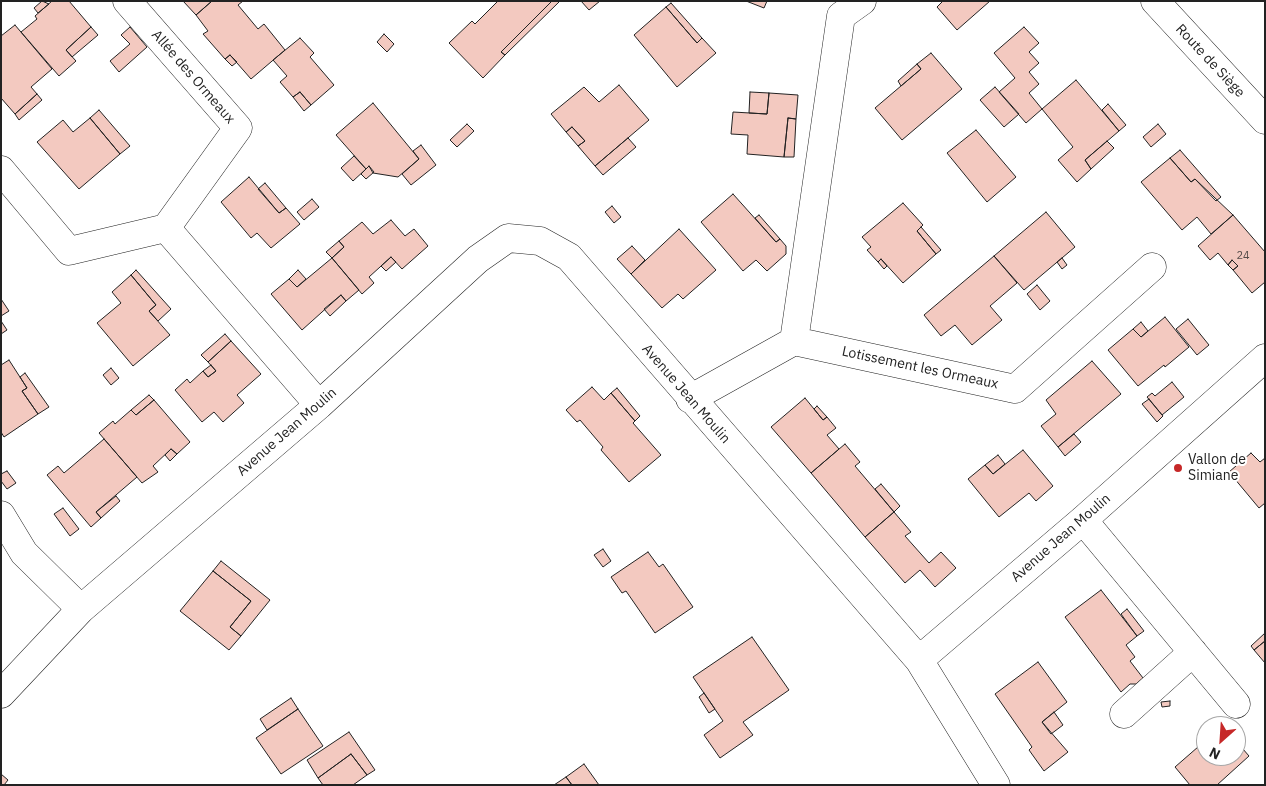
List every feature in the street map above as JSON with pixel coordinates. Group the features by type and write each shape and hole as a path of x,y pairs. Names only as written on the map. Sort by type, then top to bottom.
{"street":[{"name":"Allée des Ormeaux","path":"127,1 238,128 166,228"},
{"path":"690,399 794,341 840,16 862,1"},
{"name":"Route de Siège","path":"1156,1 1265,120"},
{"path":"1,170 69,252 166,228 319,405"},
{"name":"Avenue Jean Moulin","path":"1,694 81,609 319,405 478,259 508,238 540,241 568,257 919,660 1083,520 1260,373"},
{"name":"Lotissement les Ormeaux","path":"794,341 1015,389 1152,267"},
{"path":"1,516 24,553 81,609"},
{"path":"1083,520 1236,704"},
{"path":"1124,714 1193,652"},
{"path":"919,660 996,785"}],"building":[{"path":"42,1 49,4 38,13 34,8"},
{"path":"52,1 69,1 91,27 66,50 76,61 59,76 21,32 37,19 35,16"},
{"path":"183,1 212,1 196,15"},
{"path":"212,1 243,1 238,5 258,29 264,24 285,50 251,79 230,55 225,59 203,34 208,31 196,15"},
{"path":"498,1 552,1 501,52 505,55 483,78 449,43 472,21 475,24"},
{"path":"552,1 560,1 505,55 501,52"},
{"path":"581,1 600,1 589,10"},
{"path":"746,1 767,1 764,8"},
{"path":"943,1 990,1 957,30 937,7"},
{"path":"671,3 702,38 697,43 666,7"},
{"path":"666,7 697,43 702,38 716,53 677,87 634,35"},
{"path":"15,25 52,69 31,87 37,94 15,114 1,98 1,36"},
{"path":"91,27 98,35 72,57 66,50"},
{"path":"130,27 147,47 119,72 110,61 130,44 121,35"},
{"path":"1024,27 1039,43 1029,52 1039,63 1029,72 1039,84 1029,93 1042,109 1026,123 999,92 1015,78 994,53"},
{"path":"384,34 394,44 387,52 377,42"},
{"path":"300,38 314,53 310,57 334,85 311,105 300,92 293,97 280,82 287,76 273,60"},
{"path":"931,53 962,89 902,140 875,108 921,69 917,64"},
{"path":"230,55 237,62 232,66 225,59"},
{"path":"917,64 921,69 901,86 898,81"},
{"path":"1076,80 1119,131 1085,160 1091,169 1077,182 1058,160 1073,147 1042,109"},
{"path":"619,85 649,120 595,166 578,146 585,141 572,127 566,132 551,114 584,87 599,102"},
{"path":"995,87 1019,114 1004,127 980,100"},
{"path":"300,92 311,105 304,111 293,97"},
{"path":"750,92 769,93 767,114 749,113"},
{"path":"769,93 798,95 796,119 788,118 784,157 747,154 748,135 731,134 733,112 767,114"},
{"path":"37,94 42,100 19,120 15,114"},
{"path":"373,103 419,159 398,177 373,173 369,166 366,169 336,135"},
{"path":"1108,104 1126,125 1119,131 1102,110"},
{"path":"99,110 130,146 120,154 90,118"},
{"path":"90,118 120,154 79,189 37,142 63,120 73,132"},
{"path":"788,118 796,119 794,157 784,157"},
{"path":"467,124 474,131 457,147 450,140"},
{"path":"1158,124 1166,134 1151,147 1143,137"},
{"path":"572,127 585,141 578,146 566,132"},
{"path":"976,130 1016,177 987,202 947,153"},
{"path":"628,138 636,147 603,175 595,166"},
{"path":"1107,141 1114,148 1091,169 1085,160"},
{"path":"421,145 436,165 411,185 402,174 419,159 413,151"},
{"path":"1180,150 1221,197 1216,201 1195,179 1191,182 1170,158"},
{"path":"354,156 366,169 353,181 341,168"},
{"path":"1170,158 1191,182 1195,179 1233,215 1211,234 1197,217 1182,230 1141,182"},
{"path":"369,166 374,172 366,179 361,174"},
{"path":"249,177 279,213 286,208 300,224 271,248 257,233 251,238 221,202"},
{"path":"265,183 286,208 279,213 258,189"},
{"path":"733,194 776,242 780,239 786,246 786,254 767,271 756,260 743,271 701,222"},
{"path":"312,199 319,207 304,220 297,212"},
{"path":"903,203 923,225 917,231 936,254 903,283 881,259 878,262 867,250 871,247 862,237"},
{"path":"612,206 621,217 614,223 605,212"},
{"path":"1046,212 1075,247 1024,290 994,256"},
{"path":"759,215 780,239 776,242 755,218"},
{"path":"1233,215 1265,252 1265,282 1252,293 1233,270 1238,266 1232,260 1228,265 1218,253 1210,260 1198,246"},
{"path":"391,220 405,236 414,229 428,246 402,269 391,257 369,277 374,283 362,294 332,258 344,247 339,241 362,222 373,234"},
{"path":"921,227 941,250 936,254 917,231"},
{"path":"679,229 716,270 683,299 678,294 662,308 631,274"},
{"path":"339,241 344,247 332,258 326,252"},
{"path":"632,246 645,260 631,274 617,259"},
{"path":"994,256 1017,283 990,306 1002,320 972,345 955,325 941,336 924,315"},
{"path":"391,257 396,262 386,271 381,266"},
{"path":"332,258 359,290 346,301 341,295 302,330 271,294 289,279 297,287"},
{"path":"1062,258 1067,265 1062,269 1057,262"},
{"path":"881,259 887,266 884,269 878,262"},
{"path":"1232,260 1238,266 1233,270 1228,265"},
{"path":"136,270 171,309 158,321 149,311 156,305 131,275"},
{"path":"298,270 306,279 297,287 289,279"},
{"path":"131,275 156,305 149,311 170,335 133,366 97,323 121,303 112,292"},
{"path":"1037,285 1050,301 1040,310 1027,294"},
{"path":"341,295 346,301 330,316 324,309"},
{"path":"1,299 9,311 1,316"},
{"path":"1165,317 1189,347 1138,386 1108,350 1133,329 1141,337"},
{"path":"1188,319 1209,345 1197,355 1176,329"},
{"path":"1,321 7,330 1,334"},
{"path":"1141,322 1148,331 1141,337 1133,329"},
{"path":"225,334 231,341 208,362 201,355"},
{"path":"231,341 261,374 237,395 244,403 223,422 214,412 202,422 175,390 187,379 190,383 203,371 208,377 216,371 208,362"},
{"path":"9,360 27,388 22,391 38,414 4,437 1,432 1,365"},
{"path":"1092,361 1121,394 1058,447 1041,426 1056,414 1046,400"},
{"path":"211,365 216,371 208,377 203,371"},
{"path":"111,368 119,378 111,385 103,375"},
{"path":"25,373 49,407 38,414 22,391 27,388 20,377"},
{"path":"1172,382 1184,397 1162,415 1147,397 1152,393 1155,396"},
{"path":"592,387 604,400 611,393 635,421 633,423 661,455 629,482 601,450 603,447 580,420 577,422 566,410"},
{"path":"617,388 640,416 635,421 611,393"},
{"path":"149,395 154,400 136,415 131,410"},
{"path":"805,398 823,420 827,417 836,428 827,435 839,449 811,473 771,427"},
{"path":"1149,399 1163,416 1157,422 1142,404"},
{"path":"154,400 190,442 177,454 171,449 153,466 158,472 142,483 99,433 113,421 115,424 131,410 136,415"},
{"path":"817,406 827,417 823,420 814,409"},
{"path":"1074,434 1081,442 1065,456 1058,447"},
{"path":"104,439 137,477 96,512 101,518 91,527 47,475 58,466 64,473"},
{"path":"845,444 860,462 855,466 894,512 865,537 811,473"},
{"path":"171,449 177,454 170,461 165,455"},
{"path":"1023,450 1053,486 1036,501 1029,493 999,517 968,479 985,465 993,474"},
{"path":"1251,453 1260,462 1265,458 1265,503 1259,508 1229,472"},
{"path":"998,455 1005,464 993,474 985,465"},
{"path":"7,471 16,483 7,489 1,481 1,474"},
{"path":"881,484 900,506 894,512 875,489"},
{"path":"116,496 120,501 101,518 96,512"},
{"path":"63,508 79,529 70,536 54,514"},
{"path":"894,512 911,532 905,536 929,563 941,552 956,568 935,587 920,570 905,583 865,537"},
{"path":"603,549 611,561 603,567 594,555"},
{"path":"648,552 659,567 663,564 693,607 655,633 626,591 622,593 611,577"},
{"path":"221,561 270,600 241,636 230,627 251,601 213,571"},
{"path":"213,571 251,601 230,627 241,636 229,650 180,611"},
{"path":"1101,590 1137,636 1126,645 1135,657 1130,661 1143,678 1136,684 1130,684 1121,692 1065,617"},
{"path":"1127,609 1144,631 1137,636 1121,614"},
{"path":"1265,633 1265,641 1254,650 1251,646"},
{"path":"752,637 789,690 743,722 753,735 720,758 704,735 723,721 693,677"},
{"path":"1265,641 1265,663 1254,650"},
{"path":"1038,662 1067,702 1042,722 1068,752 1044,771 1029,750 1032,747 995,694"},
{"path":"704,693 715,709 709,713 699,697"},
{"path":"291,698 298,709 267,730 260,719"},
{"path":"1170,701 1170,706 1162,707 1161,702"},
{"path":"298,709 323,746 281,774 256,738"},
{"path":"1054,712 1063,725 1051,734 1042,722"},
{"path":"349,732 375,770 367,775 351,754 318,778 307,760"},
{"path":"1196,749 1196,766 1238,766 1217,785 1190,785 1175,767"},
{"path":"351,754 367,775 353,785 323,785 318,778"},
{"path":"584,764 599,785 572,785 566,777"},
{"path":"1,774 8,780 4,785 1,785"},
{"path":"566,777 572,785 554,785"}],"place":[{"name":"Vallon de Simiane","path":"1178,468"}]}
